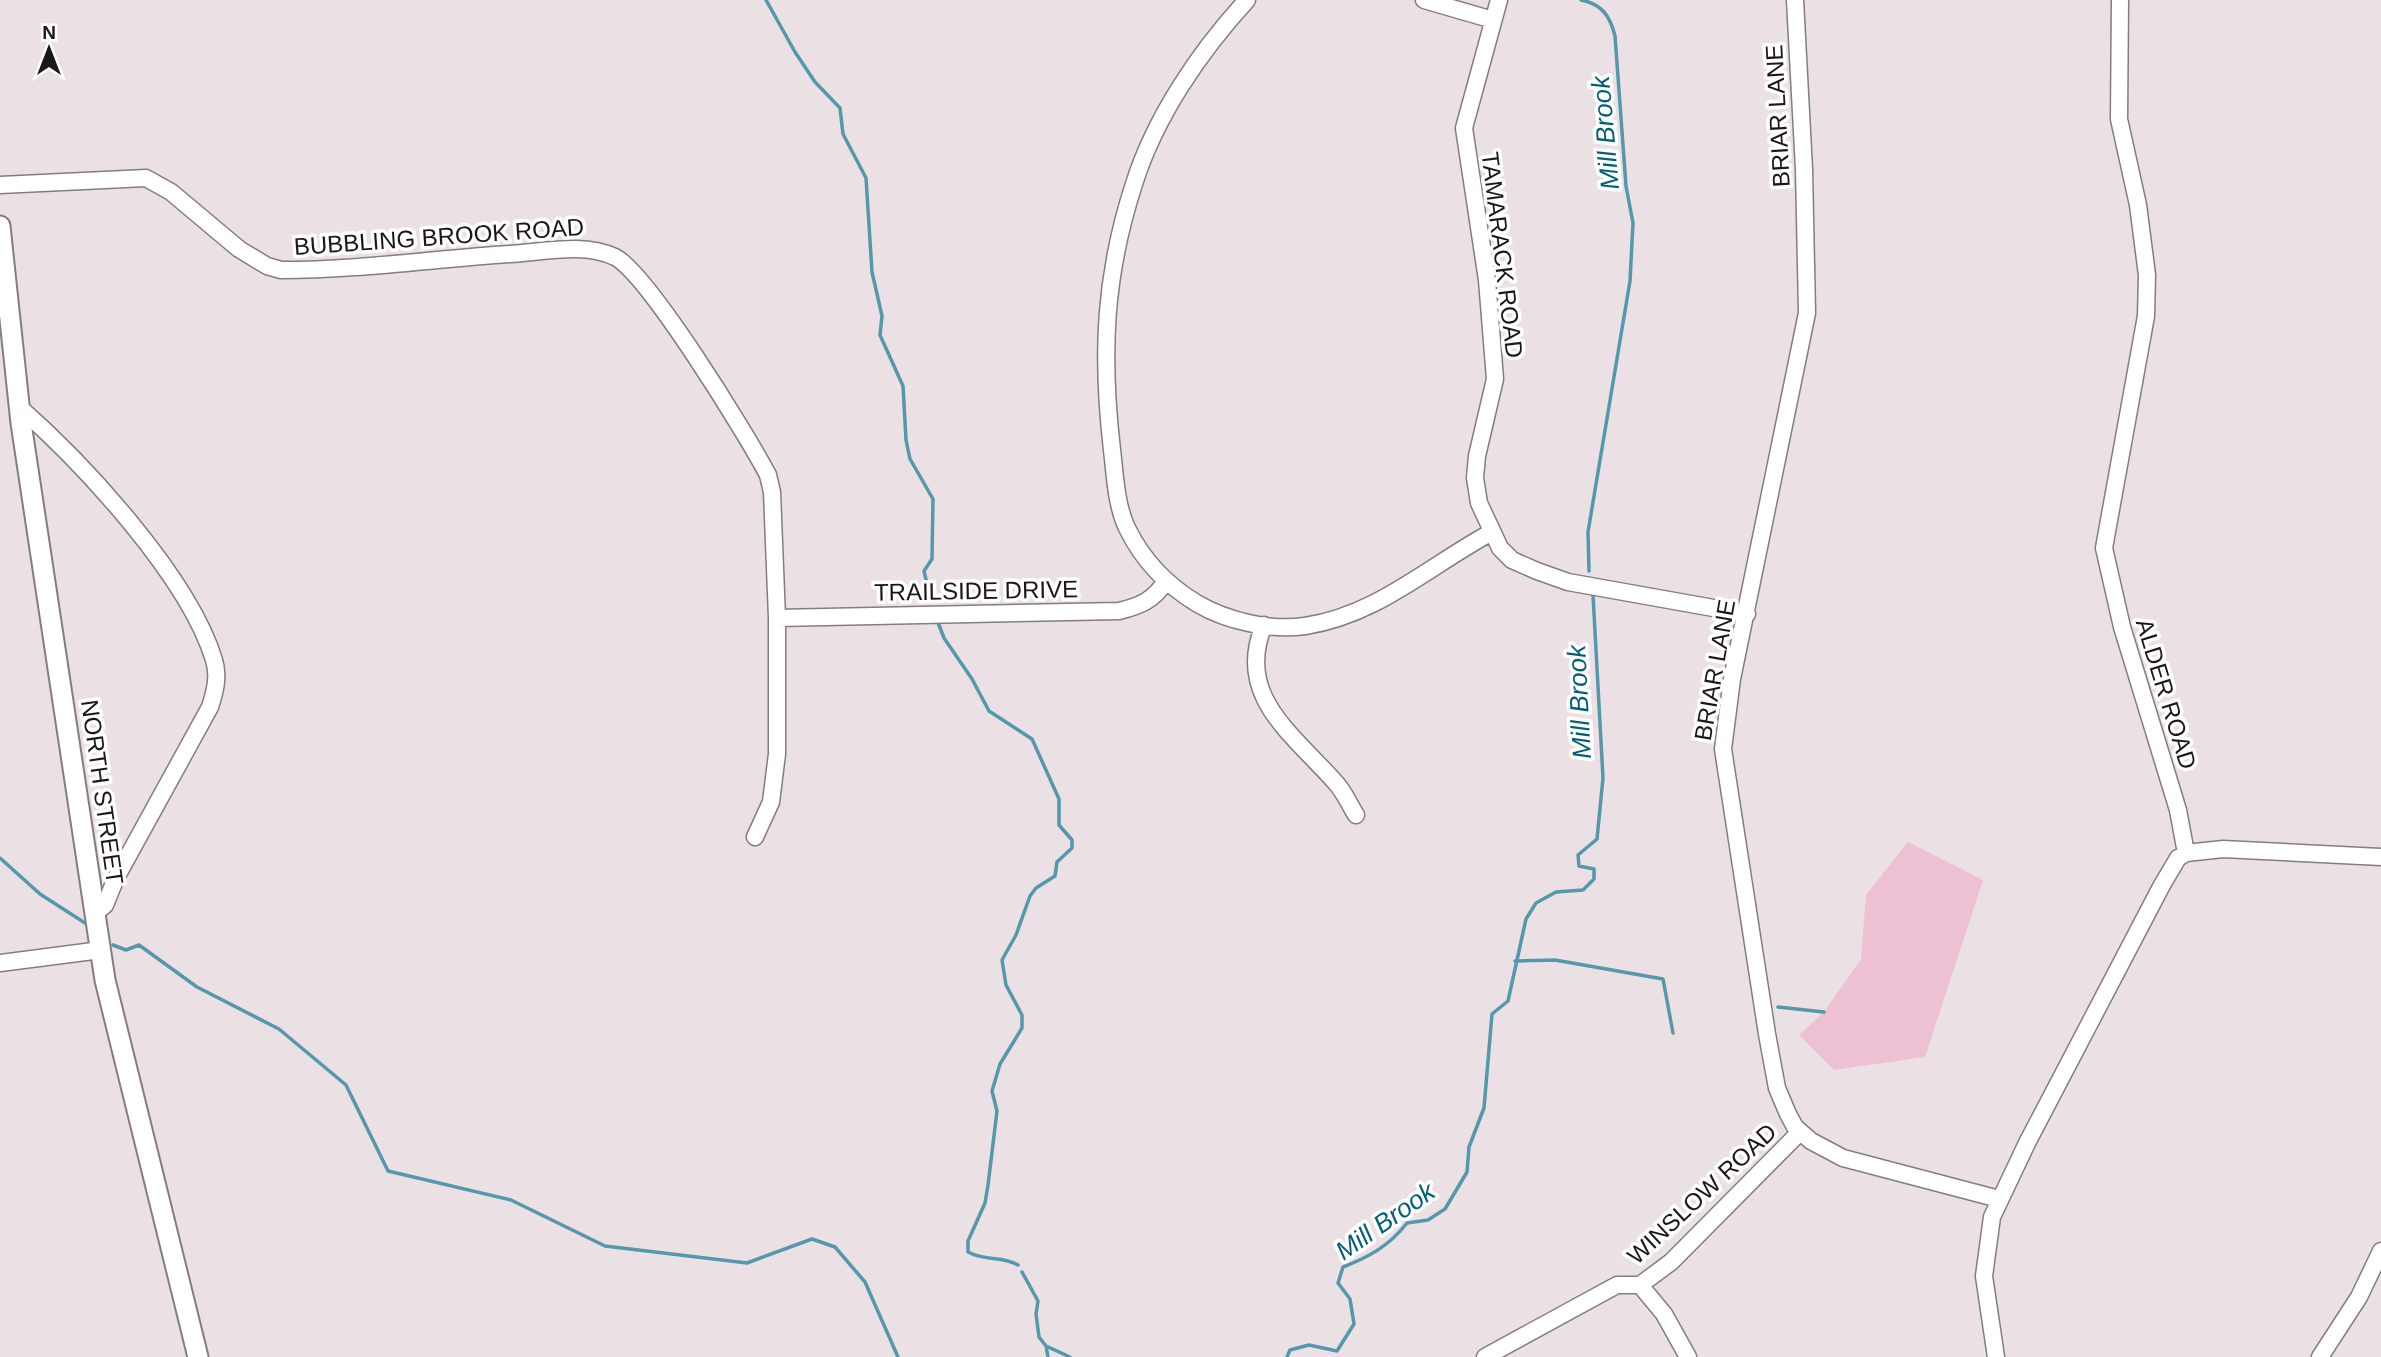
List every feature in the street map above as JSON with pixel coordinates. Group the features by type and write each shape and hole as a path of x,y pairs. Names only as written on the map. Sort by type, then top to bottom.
{"main road":[{"name":"NORTH STREET","path":"0,226 18,406 100,950 116,1027 198,1357"}],"street":[{"path":"1247,0 1203,56 1152,139 1121,227 1107,309 1104,379 1117,492 1125,524 1147,562 1165,582 1215,614 1264,625 1301,627 1331,621 1364,609 1419,580 1459,550 1492,532"},
{"path":"1424,0 1493,20"},
{"name":"TAMARACK ROAD","path":"1499,0 1464,128 1487,281 1495,379 1475,478 1479,503 1500,548 1512,560 1568,582 1747,614"},
{"name":"BRIAR LANE","path":"1795,0 1804,169 1807,313 1726,718 1723,761 1740,845 1748,921 1777,1088 1788,1114 1800,1132 1825,1150 1843,1157 1999,1199"},
{"name":"ALDER ROAD","path":"2120,0 2119,119 2138,205 2147,289 2146,316 2132,403 2111,499 2104,548 2122,627 2178,810 2186,853"},
{"name":"BUBBLING BROOK ROAD","path":"0,185 146,178 171,192 239,249 267,266 281,270 549,250 598,250 619,259 649,293 703,369 768,475 772,492 777,618 777,754 771,802 755,837"},
{"path":"18,406 94,480 142,539 185,600 215,661 216,688 210,707 116,878 105,905 95,914"},
{"name":"TRAILSIDE DRIVE","path":"777,618 1119,611 1137,607 1156,597 1165,582"},
{"path":"1264,625 1255,645 1257,679 1282,729 1337,784 1356,815"},
{"path":"1996,1357 1984,1262 1999,1199 2178,858 2186,853 2223,849 2381,857"},
{"path":"0,963 100,950"},
{"name":"WINSLOW ROAD","path":"1485,1357 1618,1285 1640,1285 1671,1262 1800,1132"},
{"path":"2323,1356 2359,1297 2381,1251"},
{"path":"1640,1285 1664,1314 1688,1357"}],"shaded area":[{"path":"1908,842 1983,880 1925,1057 1834,1070 1799,1035 1824,1012 1861,959 1866,895"}],"waterway":[{"path":"766,0 815,82 840,108 843,134 866,178 872,272 882,316 880,335 903,386 906,440 910,459 933,499 932,559 924,571 931,601"},
{"name":"Mill Brook","path":"1581,0 1594,4 1604,12 1611,22 1615,36 1626,186 1633,223 1630,281 1588,532 1589,571"},
{"name":"Mill Brook","path":"1287,1357 1290,1350 1309,1345 1337,1351 1354,1324 1350,1299 1338,1283 1343,1267 1378,1250 1407,1223 1428,1220 1445,1209 1467,1172 1469,1147 1484,1108 1492,1014 1508,1001 1526,919 1536,903 1556,892 1583,890 1594,879 1594,869 1579,866 1578,855 1597,839 1603,778 1593,595"},
{"path":"937,620 944,638 972,679 989,711 1032,739 1059,799 1059,825 1072,840 1072,848 1057,862 1055,876 1036,888 1030,896 1016,935 1002,960 1006,985 1022,1015 1022,1028 1000,1064 992,1091 997,1111 988,1185 985,1203 968,1241 968,1252 1018,1265"},
{"path":"0,858 40,894 85,923"},
{"path":"113,945 126,950 139,945 197,987 279,1029 346,1085 388,1171 511,1200 605,1246 747,1263 812,1239 835,1247 865,1282 898,1357"},
{"path":"1515,961 1555,960 1663,979 1673,1033"},
{"path":"1778,1007 1824,1012"},
{"path":"1022,1272 1038,1301 1036,1314 1039,1337 1046,1346 1070,1357"},
{"path":"1046,1346 1048,1357"}]}
